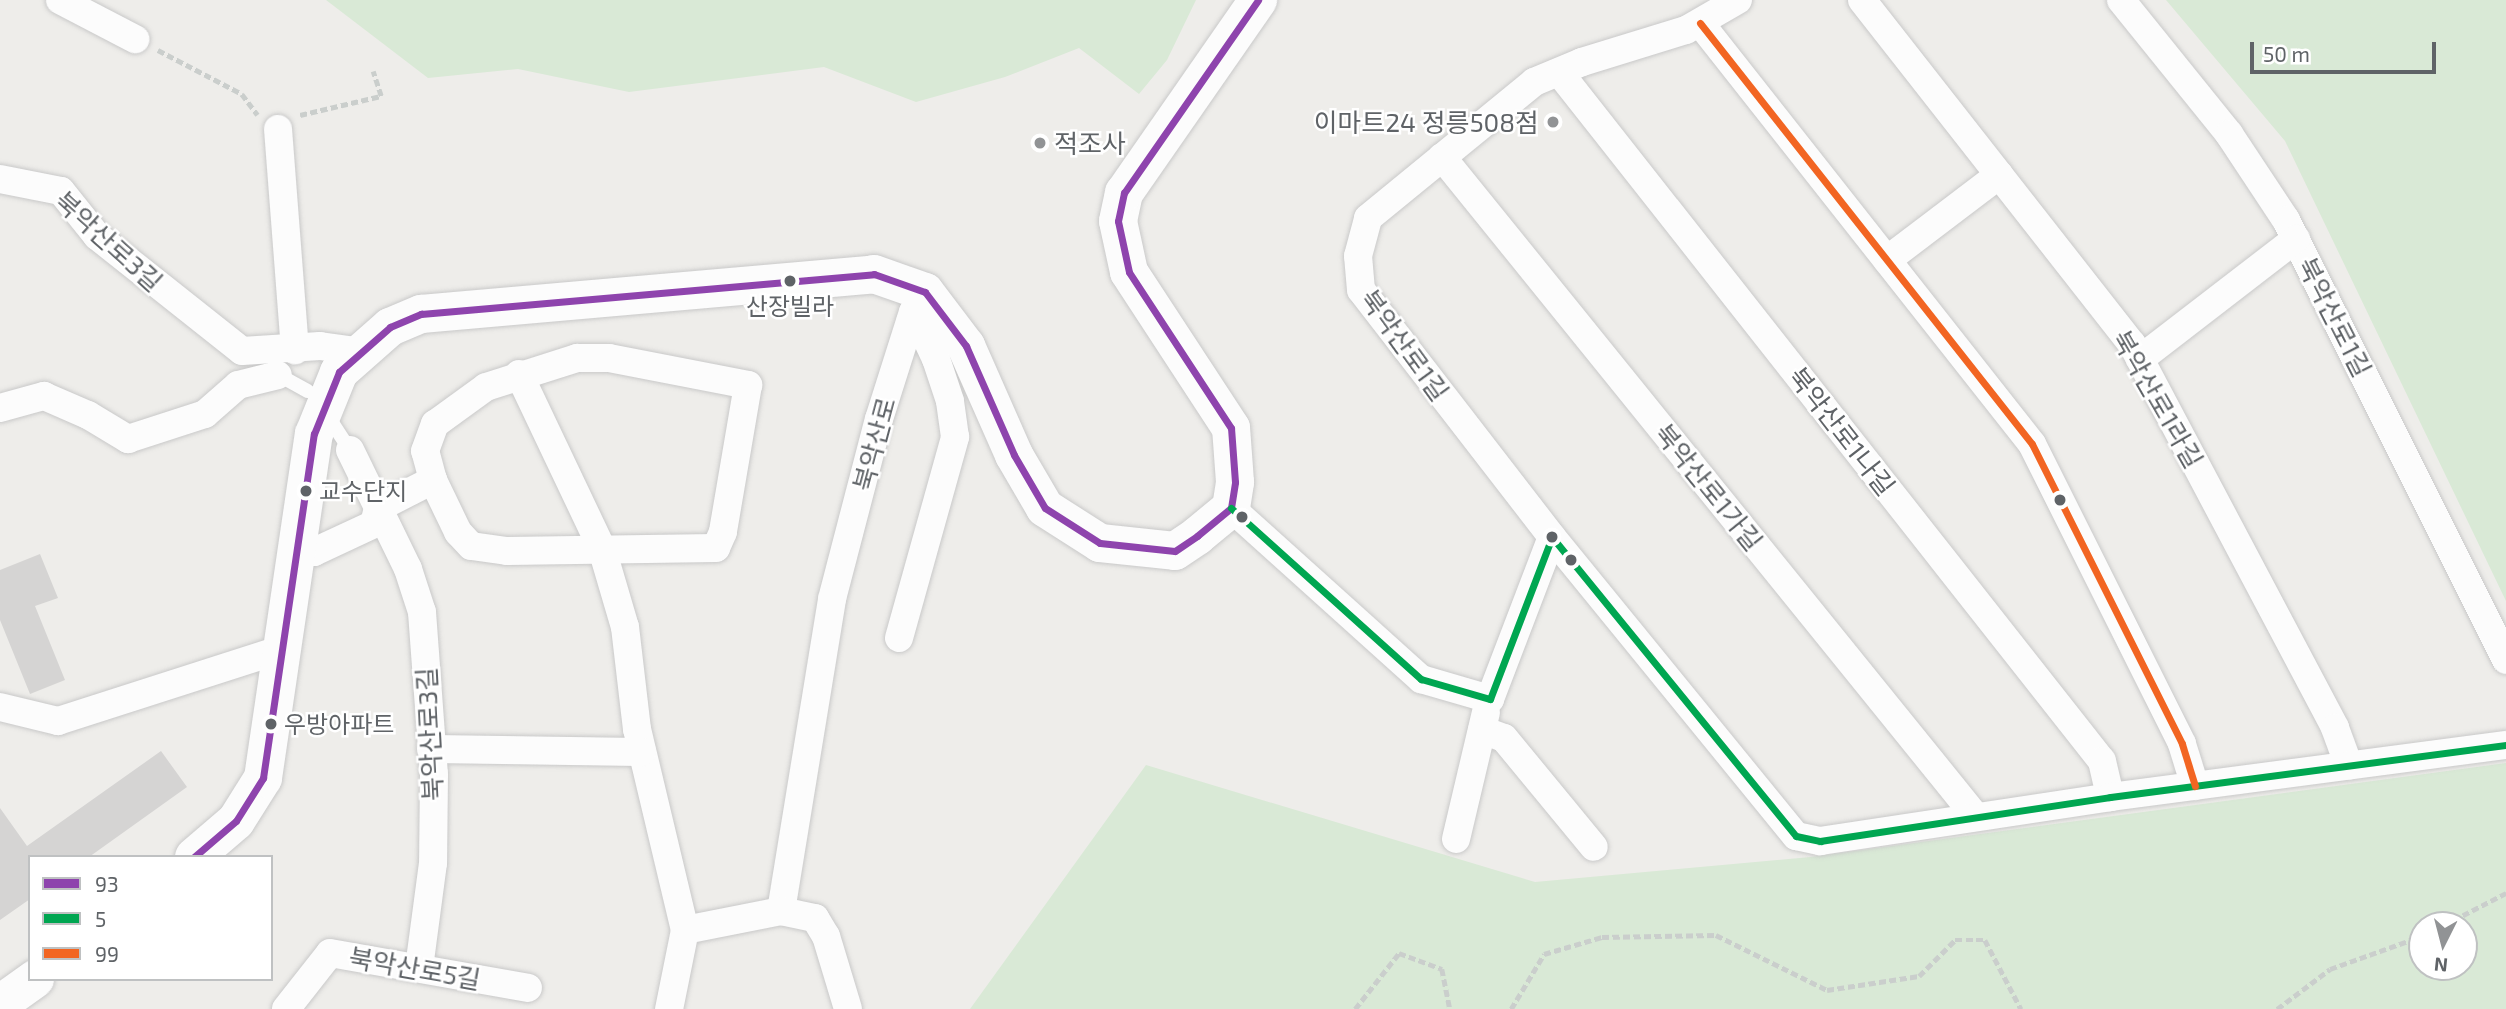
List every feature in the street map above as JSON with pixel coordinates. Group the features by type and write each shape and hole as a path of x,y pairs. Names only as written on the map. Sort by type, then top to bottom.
{"street":[{"path":"60,0 135,39"},
{"path":"196,855 236,821 263,778 285,648 314,434 339,372 390,327 421,314 874,274 966,346 1014,455 1045,508 1100,543 1175,551 1231,508 1235,482 1231,428 1129,272 1118,221 1124,193 1258,0"},
{"name":"북악산로1길","path":"1738,0 1700,23 1534,82 1368,218 1358,256 1361,290 1552,537 1796,836 1819,841 2110,797 2506,745"},
{"name":"북악산로1라길","path":"1861,0 2140,359 2335,728 2349,766"},
{"name":"북악산로1길","path":"2121,0 2229,134 2296,239 2506,660"},
{"path":"1700,23 2032,444 2182,744 2195,786"},
{"name":"북악산로1나길","path":"1559,72 2102,761 2110,797"},
{"path":"278,123 295,350"},
{"name":"북악산로1가길","path":"1443,157 1976,817"},
{"path":"1887,260 1999,175"},
{"name":"북악산로3길","path":"0,179 61,191 97,236 242,351"},
{"path":"2140,359 2296,239"},
{"path":"899,638 955,437 950,401 936,359 924,334 918,307"},
{"name":"북악산로","path":"781,911 832,599 879,419 918,307"},
{"path":"242,351 295,350 320,346 362,352"},
{"path":"577,358 609,358 748,385 723,532 716,548 693,552 602,549 507,551 471,546 458,532 433,480 425,451 435,424 486,387 519,374 577,358"},
{"path":"519,374 602,549 625,627 642,752 685,930 669,1009"},
{"path":"0,408 44,396 88,415 128,439 205,414 237,385 278,375"},
{"name":"북악산로3길","path":"350,450 408,569 422,612 431,749 433,863 419,968"},
{"path":"298,551 314,552 374,524 378,509 433,480"},
{"path":"1231,508 1421,680 1489,699"},
{"path":"1456,839 1489,699 1552,537"},
{"path":"0,707 58,721 285,648"},
{"path":"1482,730 1504,738 1594,847"},
{"path":"431,749 642,752"},
{"path":"685,930 781,911 815,918 826,936 848,1009"},
{"name":"북악산로5길","path":"286,1009 330,953 528,988"},
{"path":"0,1004 32,981"}],"lane":[{"name":"북악산로3길","path":"242,351 307,391"},
{"name":"북악산로3길","path":"333,424 350,450"}],"path":[{"path":"135,39 242,94 278,123 381,96 373,71"},
{"path":"2471,911 2506,893"},
{"path":"1511,1009 1544,954 1602,937 1716,935 1827,990 1919,976 1955,940 1985,940 2021,1009"},
{"path":"2277,1009 2330,969 2408,941"},
{"path":"1355,1009 1399,953 1442,969 1450,1009"}],"green space":[{"path":"326,0 1196,0 1167,60 1139,94 1079,48 1005,77 916,102 824,67 629,92 518,69 428,78"},
{"path":"2166,0 2506,0 2506,601 2285,141"},
{"path":"2506,763 2506,1009 970,1009 1146,765 1535,882 1810,857"}],"building":[{"path":"40,554 58,598 35,606 65,680 30,694 0,620 0,570"},
{"path":"161,751 187,787 92,855 28,855 28,900 0,920 0,808 27,846"}],"transit line":[{"name":"93","path":"196,855 236,821 263,778 314,434 339,372 390,327 421,314 874,274 925,292 966,346 1014,455 1045,508 1100,543 1175,551 1197,536 1231,508 1235,482 1231,428 1129,272 1118,221 1124,193 1258,0"},
{"name":"99","path":"1700,23 2032,444 2182,744 2195,786"},
{"name":"5","path":"1231,508 1421,679 1490,699 1552,537 1796,836 1820,841 2110,797 2506,745"}],"place":[{"name":"이마트24 정릉508점","path":"1553,122"},
{"name":"적조사","path":"1040,143"},
{"name":"산장빌라","path":"790,281"},
{"name":"교수단지","path":"306,491"},
{"name":"우방아파트","path":"271,724"}]}
